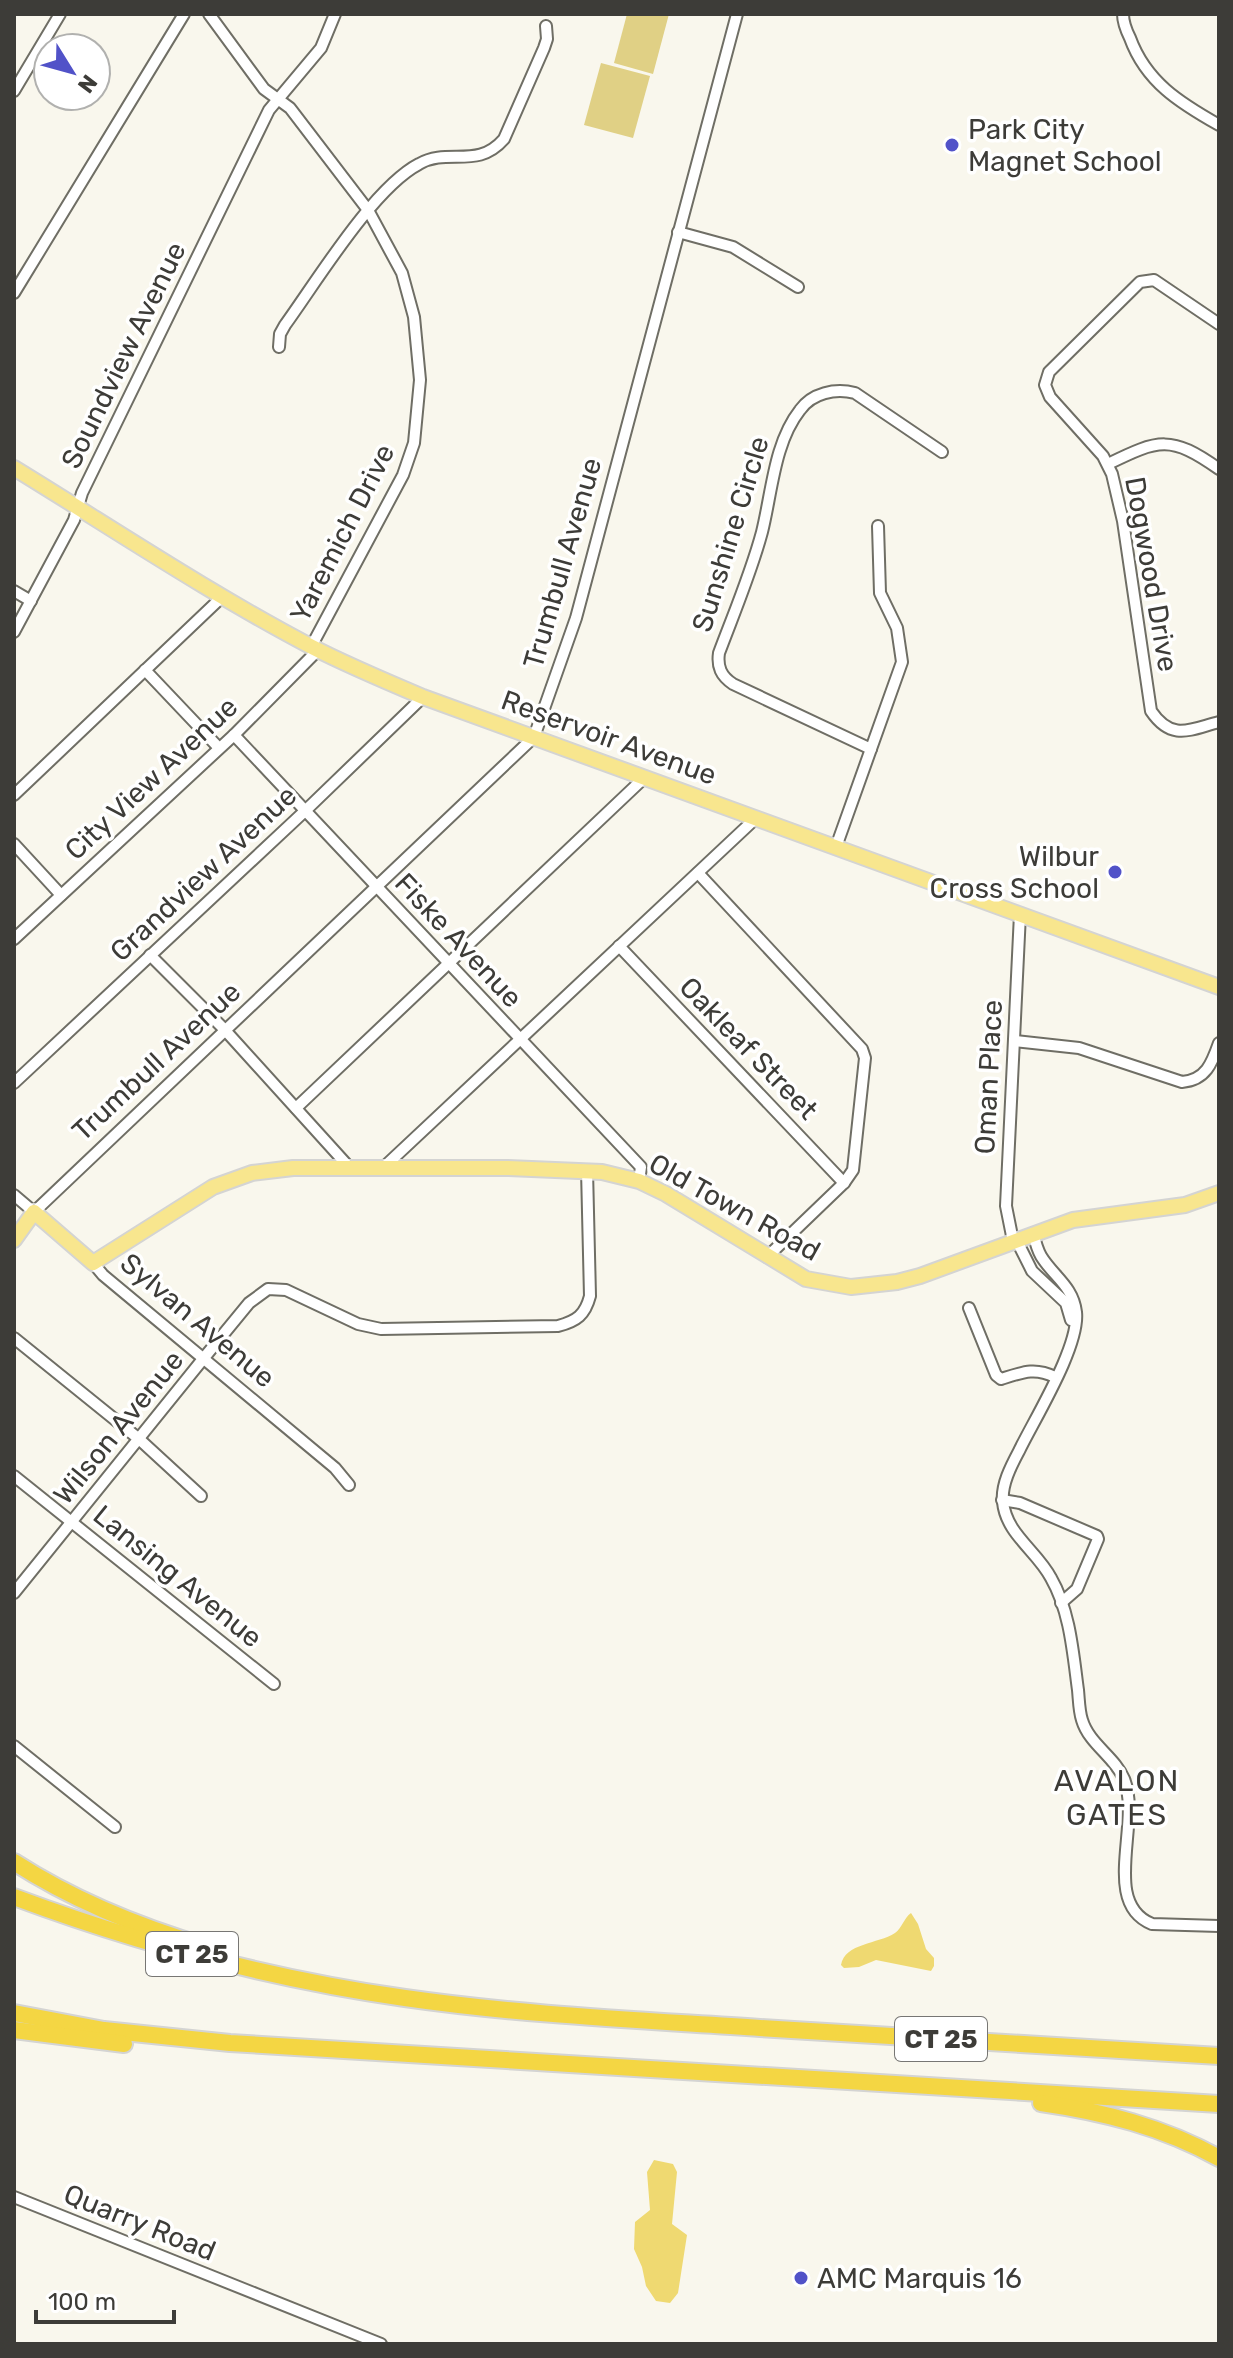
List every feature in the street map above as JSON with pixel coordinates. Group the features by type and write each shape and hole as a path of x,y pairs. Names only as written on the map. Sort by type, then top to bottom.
{"highway":[{"path":"14,1862 69,1893 146,1927 374,1994"},
{"name":"CT 25","path":"14,1897 190,1954 374,1994 468,2007 1219,2055"},
{"name":"CT 25","path":"14,2013 135,2034 261,2045 1219,2104"},
{"path":"14,2030 153,2047 261,2045"},
{"path":"932,2087 1118,2117 1167,2134 1219,2158"}],"main road":[{"name":"Reservoir Avenue","path":"14,468 314,648 423,697 1219,987"},
{"name":"Old Town Road","path":"93,1263 194,1198 234,1178 273,1170 349,1167 587,1170 639,1181 689,1207 806,1279 851,1287 920,1276 1073,1220 1185,1205 1219,1193"},
{"path":"14,1240 34,1212"},
{"name":"Sylvan Avenue","path":"34,1212 93,1263"}],"street":[{"path":"14,91 60,14"},
{"path":"14,293 184,14"},
{"name":"Yaremich Drive","path":"209,14 264,89 290,108 368,210 402,273 414,317 420,380 414,443 403,475 314,648"},
{"name":"Soundview Avenue","path":"14,632 74,520 77,507 269,110 321,48 335,14"},
{"name":"Trumbull Avenue","path":"34,1212 534,737 576,618 737,14"},
{"path":"1123,14 1137,57 1151,77 1166,92 1219,125"},
{"path":"279,347 280,334 285,325 368,210 402,175 433,158 477,157 497,148 508,134 544,48 546,26"},
{"path":"678,232 733,247 798,287"},
{"name":"Dogwood Drive","path":"1219,324 1160,283 1148,279 1140,282 1049,372 1046,380 1047,391 1108,464 1123,521 1151,711 1159,721 1176,731 1186,732 1219,722"},
{"name":"Sunshine Circle","path":"871,749 733,684 719,669 719,653 750,570 783,442 802,407 823,393 843,390 855,393 942,452"},
{"path":"1108,464 1148,445 1168,444 1185,448 1219,469"},
{"path":"836,847 902,662 897,628 880,593 878,526"},
{"path":"14,591 31,601"},
{"path":"14,795 223,596"},
{"name":"City View Avenue","path":"14,939 234,735 314,648"},
{"path":"145,670 219,748"},
{"name":"Grandview Avenue","path":"14,1083 423,697"},
{"name":"Fiske Avenue","path":"234,735 641,1167 639,1181"},
{"path":"296,1108 644,778"},
{"path":"384,1167 756,818"},
{"path":"14,844 61,895"},
{"path":"698,873 862,1049 865,1058 855,1162 844,1183 767,1257"},
{"name":"Oman Place","path":"1014,1240 1006,1206 1020,914"},
{"name":"Oakleaf Street","path":"619,946 844,1183"},
{"path":"150,955 224,1029 349,1167"},
{"path":"1015,1041 1079,1048 1182,1082 1195,1081 1204,1074 1219,1043"},
{"name":"Wilson Avenue","path":"14,1593 249,1303 268,1289 277,1288 358,1324 393,1330 558,1326 572,1322 585,1311 590,1296 587,1170"},
{"name":"Sylvan Avenue","path":"14,1195 34,1212"},
{"path":"1033,1233 1038,1252 1071,1293 1075,1307 1074,1339 1007,1476 1002,1500 1008,1523 1051,1577 1070,1635 1082,1721 1121,1773 1130,1802 1124,1892 1130,1908 1152,1924 1219,1926"},
{"path":"1014,1240 1032,1271 1066,1303 1069,1310 1071,1330 1062,1365"},
{"name":"Sylvan Avenue","path":"93,1263 103,1275 335,1468 349,1485"},
{"path":"969,1308 996,1375 1001,1379 1032,1369 1055,1377"},
{"path":"14,1338 139,1439 201,1496"},
{"name":"Lansing Avenue","path":"14,1476 274,1684"},
{"path":"1002,1500 1020,1503 1097,1536 1077,1589 1061,1603"},
{"path":"14,1746 115,1827"},
{"name":"Quarry Road","path":"14,2197 381,2344"}],"shaded area":[{"path":"627,14 669,14 653,74 614,63"},
{"path":"601,63 650,76 633,138 584,125"},
{"path":"911,1913 926,1949 934,1958 931,1971 876,1960 859,1967 844,1968 841,1965 855,1948 895,1933"},
{"path":"654,2160 673,2164 677,2172 672,2224 687,2235 678,2293 670,2303 656,2301 646,2286 634,2249 635,2222 650,2210 647,2172"}],"place":[{"name":"Park City Magnet School","path":"952,145"},
{"name":"Wilbur Cross School","path":"1115,872"},
{"name":"AMC Marquis 16","path":"801,2278"}],"district":[{"name":"AVALON GATES","path":"1117,1798"}]}
